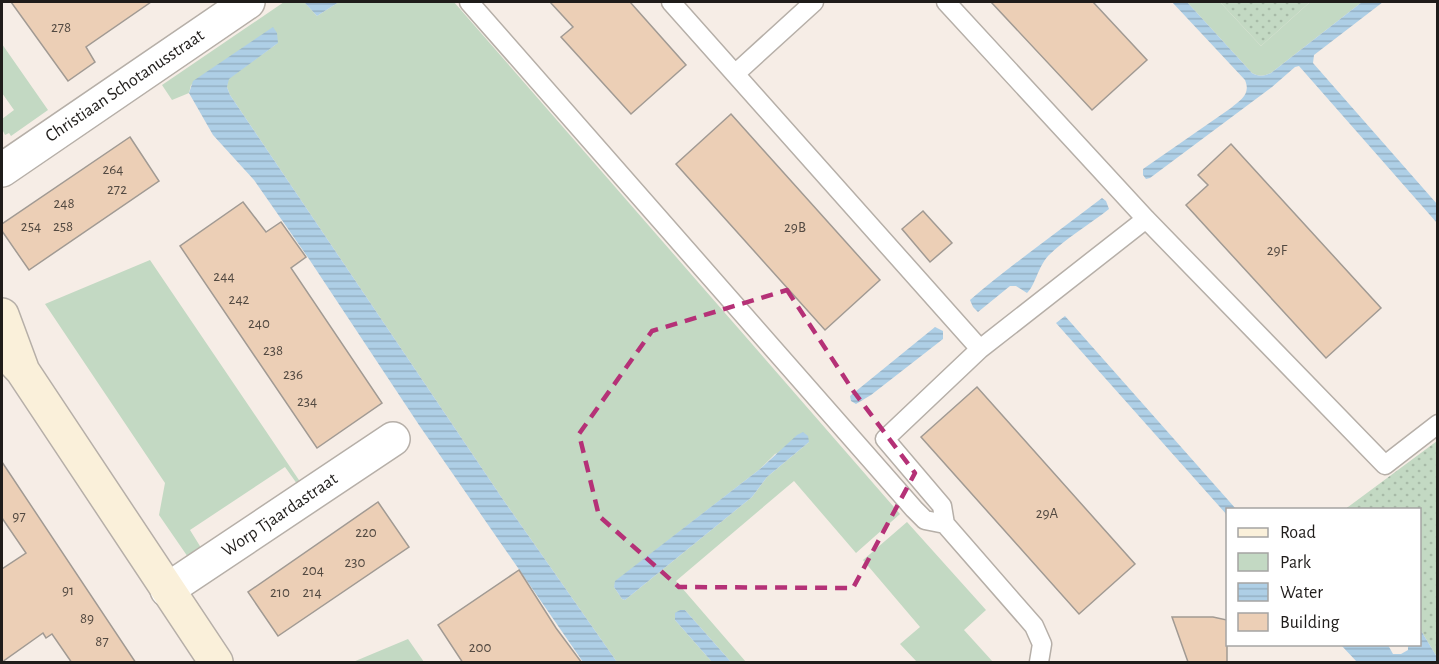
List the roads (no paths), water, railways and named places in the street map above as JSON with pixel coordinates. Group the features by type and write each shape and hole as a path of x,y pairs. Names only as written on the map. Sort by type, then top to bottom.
{"main road":[{"path":"2,315 12,360 216,663"}],"street":[{"name":"Christiaan Schotanusstraat","path":"2,170 248,2"},
{"name":"Worp Tjaardastraat","path":"167,590 393,439"}],"lane":[{"path":"469,2 919,515 925,520 945,524"},
{"path":"671,2 980,349"},
{"path":"735,74 814,2"},
{"path":"946,2 1146,219 1385,465 1437,424"},
{"path":"1039,663 1042,644 1034,626 945,524 942,506 885,439 980,349 1146,219"}],"water":[{"path":"304,2 339,2 317,16"},
{"path":"1172,2 1187,2 1252,73 1261,76 1271,73 1362,2 1383,2 1314,55 1313,63 1437,204 1437,223 1299,66 1146,179 1143,169 1231,108 1244,96 1247,89 1245,80"},
{"path":"273,27 277,33 278,43 229,79 227,87 230,95 502,498 617,662 583,662 419,425 254,180 213,135 189,93 193,81"},
{"path":"1102,198 1109,209 1048,256 1027,293 1016,286 1010,286 978,312 973,307 970,300"},
{"path":"1065,316 1235,508 1226,508 1226,514 1056,323"},
{"path":"935,327 943,331 943,339 871,395 856,404 851,401 850,396"},
{"path":"803,432 808,436 809,442 767,477 752,497 625,600 622,599 614,587 615,581 760,469"},
{"path":"685,610 731,662 712,662 675,620 675,613"},
{"path":"1421,631 1437,657 1437,662 1357,662 1342,646 1389,646 1393,654 1401,654 1408,650 1408,646 1421,646"}]}
